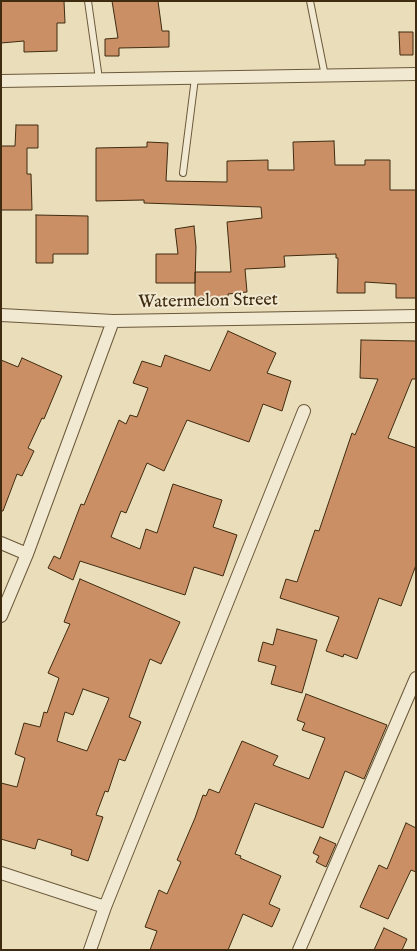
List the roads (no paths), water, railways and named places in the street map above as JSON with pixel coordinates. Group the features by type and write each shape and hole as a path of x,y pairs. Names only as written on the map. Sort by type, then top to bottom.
{"street":[{"path":"1,80 416,74"},
{"name":"Watermelon Street","path":"1,316 113,321 416,316"},
{"path":"1,616 27,554 113,321"},
{"path":"90,950 304,411"},
{"path":"1,543 27,554"},
{"path":"299,950 416,678"},
{"path":"1,873 106,907"}],"lane":[{"path":"88,1 99,79"},
{"path":"310,1 325,76"},
{"path":"183,173 194,78"}]}
